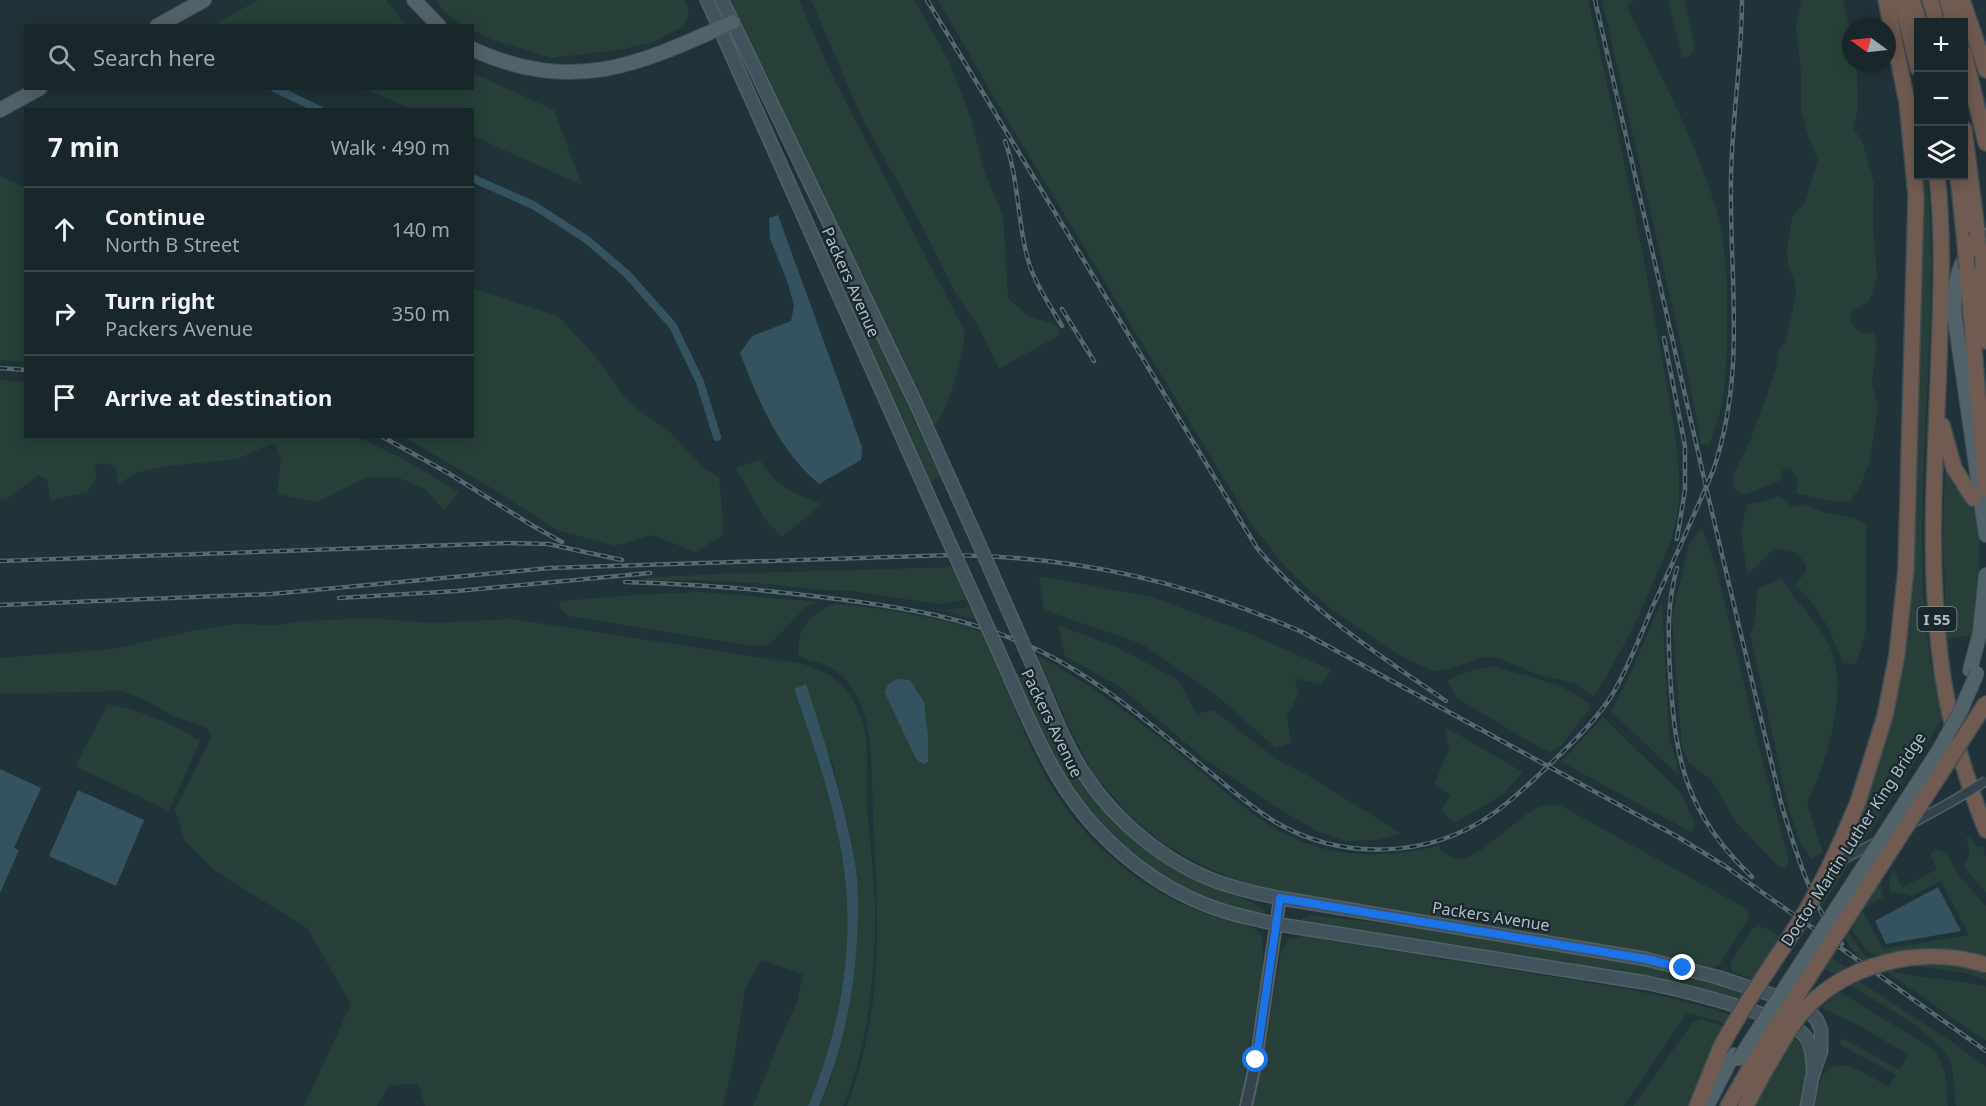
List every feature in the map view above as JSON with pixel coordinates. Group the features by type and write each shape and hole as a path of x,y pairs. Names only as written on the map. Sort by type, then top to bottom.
{"highway":[{"path":"1746,1106 1737,1018 1816,892 1835,856 1858,801 1886,716 1897,655 1906,569 1916,196 1907,102 1886,0"},
{"path":"1900,0 1914,53"},
{"path":"1912,0 1918,18"},
{"path":"1930,0 1936,18"},
{"path":"1947,0 1953,18"},
{"path":"1962,0 1986,70"},
{"path":"1968,69 1986,142"},
{"path":"1968,153 1981,233 1979,250 1986,341"},
{"name":"I 55","path":"1937,180 1941,269 1933,529 1939,647 1954,734 1986,830"},
{"path":"1958,180 1986,489"},
{"path":"1937,402 1954,468 1973,498"},
{"path":"1697,1106 1741,1061 1986,703"},
{"path":"1728,1106 1741,1061 1788,1032 1801,1014 1819,997 1855,974 1896,961 1925,957 1964,959 1986,965"}],"main road":[{"path":"161,24 204,0"},
{"path":"414,0 437,24"},
{"name":"Packers Avenue","path":"707,0 1054,771 1087,819 1113,845 1142,868 1184,894 1226,912 1276,924 1648,983 1746,1008 1800,1030 1810,1045 1813,1059 1807,1106"},
{"name":"Packers Avenue","path":"722,0 917,406 1067,743 1085,775 1128,825 1155,847 1190,870 1236,888 1280,898 1646,959 1718,977 1782,998 1809,1011 1817,1020 1821,1030 1821,1051 1812,1078"},
{"path":"474,50 514,65 542,71 592,72 620,68 651,58 733,22"},
{"path":"0,110 36,90"},
{"path":"1981,233 1963,260 1956,280 1954,312 1986,535"},
{"name":"Doctor Martin Luther King Bridge","path":"1974,672 1986,575"},
{"name":"Doctor Martin Luther King Bridge","path":"1707,1106 1741,1061 1939,750 1961,710 1974,672 1986,648"},
{"name":"Doctor Martin Luther King Bridge","path":"1713,1106 1725,1081 1741,1061"}],"street":[{"path":"1826,869 1986,781"},
{"path":"1246,1106 1256,1060 1280,898"}],"green space":[{"path":"259,0 386,0 405,24 218,24 216,23"},
{"path":"435,0 685,0 689,12 684,26 651,43 618,50 551,58 487,38 474,31 474,24 460,24"},
{"path":"731,0 799,0 832,75 965,332 950,395 934,428 824,207"},
{"path":"811,0 914,0 948,59 971,118 984,171 1003,215 1008,298 1028,316 1056,325 1061,334 999,369 978,326 956,294 922,226 861,116"},
{"path":"938,0 1588,0 1645,266 1672,416 1679,480 1676,521 1667,549 1620,653 1594,697 1575,683 1536,674 1496,657 1484,657 1449,669 1433,671 1400,656 1335,612 1281,562 1250,522 1005,116"},
{"path":"1602,0 1634,0 1627,7 1689,136 1718,216 1724,245 1726,275 1726,364 1722,404 1709,445 1701,444 1690,384"},
{"path":"1668,0 1685,0 1695,48 1689,57 1682,58"},
{"path":"1802,0 1843,0 1847,18 1842,18 1842,72 1857,72 1858,108 1853,129 1862,140 1874,184 1873,225 1877,277 1870,301 1853,311 1850,318 1852,324 1862,334 1874,332 1877,345 1872,383 1878,405 1870,462 1851,501 1830,501 1796,493 1797,479 1789,468 1783,469 1781,480 1745,495 1735,490 1733,485 1734,473 1752,436 1776,369 1779,348 1785,343 1795,301 1796,285 1788,266 1787,249 1792,217 1805,202 1818,160 1801,112 1801,73 1796,26"},
{"path":"474,73 554,110 582,185 474,136 474,108 410,108 367,90 474,90"},
{"path":"0,176 24,187 24,362 0,360"},
{"path":"1921,180 1927,180 1931,279 1923,486 1923,589 1930,654 1942,719 1860,847 1841,854 1898,682"},
{"path":"847,275 940,476 930,483 839,279"},
{"path":"474,288 558,316 595,356 629,403 672,434 704,468 719,477 724,534 696,552 652,535 615,546 557,530 406,438 474,438"},
{"path":"0,380 24,382 24,438 360,438 398,456 459,492 444,510 425,489 397,477 368,477 317,502 277,494 281,459 274,443 237,459 168,466 138,472 118,484 116,466 103,463 95,465 96,478 87,492 51,500 47,480 39,475 5,500 0,500"},
{"path":"760,460 773,477 786,488 822,504 782,537 764,518 736,468"},
{"path":"1945,467 1954,486 1976,511 1979,539 1979,579 1973,635 1947,639 1943,537"},
{"path":"1779,496 1792,507 1804,504 1826,513 1853,518 1866,524 1866,631 1856,664 1843,663 1827,625 1811,601 1795,585 1807,570 1799,556 1791,551 1775,548 1747,575 1741,530 1747,504"},
{"path":"1702,527 1716,567 1789,861 1785,869 1777,865 1735,821 1712,781 1689,763 1682,748 1672,617 1689,544"},
{"path":"953,567 968,599 938,604 852,591 754,583 692,580 644,581 644,578 716,574"},
{"path":"1039,576 1153,597 1253,635 1331,670 1321,685 1294,678 1299,694 1287,716 1291,743 1276,748 1216,695 1142,644 1044,610"},
{"path":"1782,578 1823,634 1832,653 1837,673 1837,696 1829,742 1823,764 1807,803 1823,853 1811,859 1802,846 1789,810 1750,634 1755,621 1757,589"},
{"path":"701,592 820,602 806,607 769,645 752,646 568,616 561,609 559,601 633,595"},
{"path":"1662,601 1669,738 1677,763 1678,775 1611,711 1626,683"},
{"path":"834,604 909,614 946,621 983,632 1019,720 1043,771 1054,792 1083,829 1117,862 1156,890 1195,909 1254,928 1262,937 1263,972 1239,1106 847,1106 867,1039 876,974 877,909 869,735 862,707 847,681 829,667 798,655 800,636 807,623 818,613"},
{"path":"971,607 977,620 944,610"},
{"path":"351,619 431,623 512,619 803,664 839,682 856,706 866,738 867,803 875,913 874,962 868,1011 859,1060 843,1106 819,1106 830,1081 844,1032 853,982 857,877 851,838 832,761 794,689 818,759 837,830 847,908 845,966 841,995 828,1051 808,1106 753,1106 797,1002 803,974 761,960 745,989 734,1059 723,1106 425,1106 418,1084 389,1085 377,1106 304,1106 351,1004 307,928 215,871 184,840 175,810 211,738 210,732 206,727 173,716 123,691 0,694 0,658 113,649 196,630 236,624 280,625 305,621"},
{"path":"1058,625 1117,647 1178,680 1197,714 1213,710 1278,760 1307,775 1401,833 1378,840 1346,841 1318,832 1276,807 1202,757 1120,687 1065,656"},
{"path":"1037,655 1077,678 1133,717 1261,819 1293,838 1311,845 1358,854 1390,854 1438,846 1451,857 1465,858 1486,847 1528,813 1537,808 1560,805 1747,909 1748,919 1720,964 1712,968 1608,945 1277,890 1238,881 1162,843 1129,815 1092,772"},
{"path":"1493,666 1561,686 1590,704 1589,710 1561,746 1551,752 1542,749 1457,698 1447,682 1462,674"},
{"path":"1017,674 1030,674 1049,718 1092,793 1208,883 1257,905 1266,914 1237,909 1207,899 1179,885 1126,848 1103,826 1083,802 1059,766"},
{"path":"108,704 156,718 200,741 169,811 75,766"},
{"path":"1603,717 1681,793 1695,824 1691,832 1561,762"},
{"path":"1445,727 1523,772 1502,795 1455,823 1441,811 1450,795 1435,783 1449,749"},
{"path":"1971,836 1975,846 1982,847 1986,857 1986,893 1964,867 1970,852 1966,838"},
{"path":"1936,849 1946,853 1960,877 1986,906 1986,958 1960,952 1935,950 1917,950 1884,956 1869,952 1849,923 1889,862 1891,865 1883,876 1881,884 1883,897 1862,910 1883,949 1969,935 1941,881 1911,896 1897,892 1892,894 1890,882 1894,871 1902,888 1937,869 1930,854"},
{"path":"1850,863 1822,906 1818,899 1832,872"},
{"path":"1310,915 1431,929 1613,960 1671,971 1747,993 1741,1002 1657,980 1301,920"},
{"path":"1759,926 1770,930 1782,939 1754,980 1732,972 1731,962 1752,929"},
{"path":"1846,929 1865,956 1871,960 1865,962 1854,952 1842,935"},
{"path":"1303,936 1610,986 1663,996 1733,1015 1728,1024 1687,1013 1624,1106 1253,1106 1281,951 1288,940"},
{"path":"1829,955 1849,970 1837,976 1822,967"},
{"path":"1939,964 1986,973 1986,980 1966,973 1906,965"},
{"path":"1884,970 1986,987 1986,1041"},
{"path":"1859,981 1986,1067 1986,1106 1956,1106 1952,1067 1947,1056 1929,1036 1916,1026 1849,985"},
{"path":"1840,992 1930,1047 1943,1067 1948,1106 1815,1106 1824,1074 1832,1067 1841,1065 1851,1067 1888,1087 1896,1075 1841,1045 1840,1039 1847,1040 1899,1070 1908,1055 1864,1028 1820,1007"},
{"path":"1702,1019 1726,1027 1690,1106 1633,1106 1692,1023"},
{"path":"1794,1038 1801,1045 1807,1061 1801,1106 1755,1106"}],"water":[{"path":"778,215 862,447 861,460 819,484 792,456 771,424 740,353 752,336 791,321 794,306 770,238 769,218"},
{"path":"898,679 910,680 924,702 928,762 923,764 916,759 885,693 889,684"},
{"path":"806,684 840,795 852,844 858,907 855,965 846,1023 830,1079 819,1106 808,1106 828,1051 841,995 847,937 847,907 842,854 837,830 818,759 794,689"},
{"path":"0,769 41,788 14,848 19,850 0,893"},
{"path":"78,790 144,820 116,886 49,856"},
{"path":"1938,887 1961,931 1886,944 1875,921"}],"waterway":[{"path":"278,90 316,108"},
{"path":"474,179 533,205 586,239 627,274 673,326 700,382 717,437"}],"railway":[{"path":"927,0 1257,548 1299,592 1322,612 1370,649 1446,701"},
{"path":"1595,0 1781,803 1798,858 1813,896 1842,944"},
{"path":"625,582 727,587 804,595 910,610 963,622 1040,651 1083,675 1143,719 1257,810 1277,823 1303,835 1330,844 1357,849 1386,849 1441,840 1467,829 1491,815 1521,792 1590,724 1612,695 1629,663 1713,471 1730,397 1733,361 1731,177 1742,0"},
{"path":"1005,141 1013,170 1028,260 1039,286 1062,326"},
{"path":"1062,309 1094,361"},
{"path":"1664,338 1685,446 1685,490 1677,539"},
{"path":"0,368 24,370"},
{"path":"385,438 448,473 562,542"},
{"path":"0,561 509,543 548,544 622,560"},
{"path":"0,605 271,594 550,568 952,555 1044,561 1131,575 1216,599 1302,632 1678,837 1725,866 1986,1051"},
{"path":"1677,568 1670,607 1669,646 1672,704 1681,760 1698,808 1712,831 1752,877"},
{"path":"339,598 457,591 650,573"}],"route":[{"path":"1256,1060 1280,898 1646,959 1683,968"}]}
